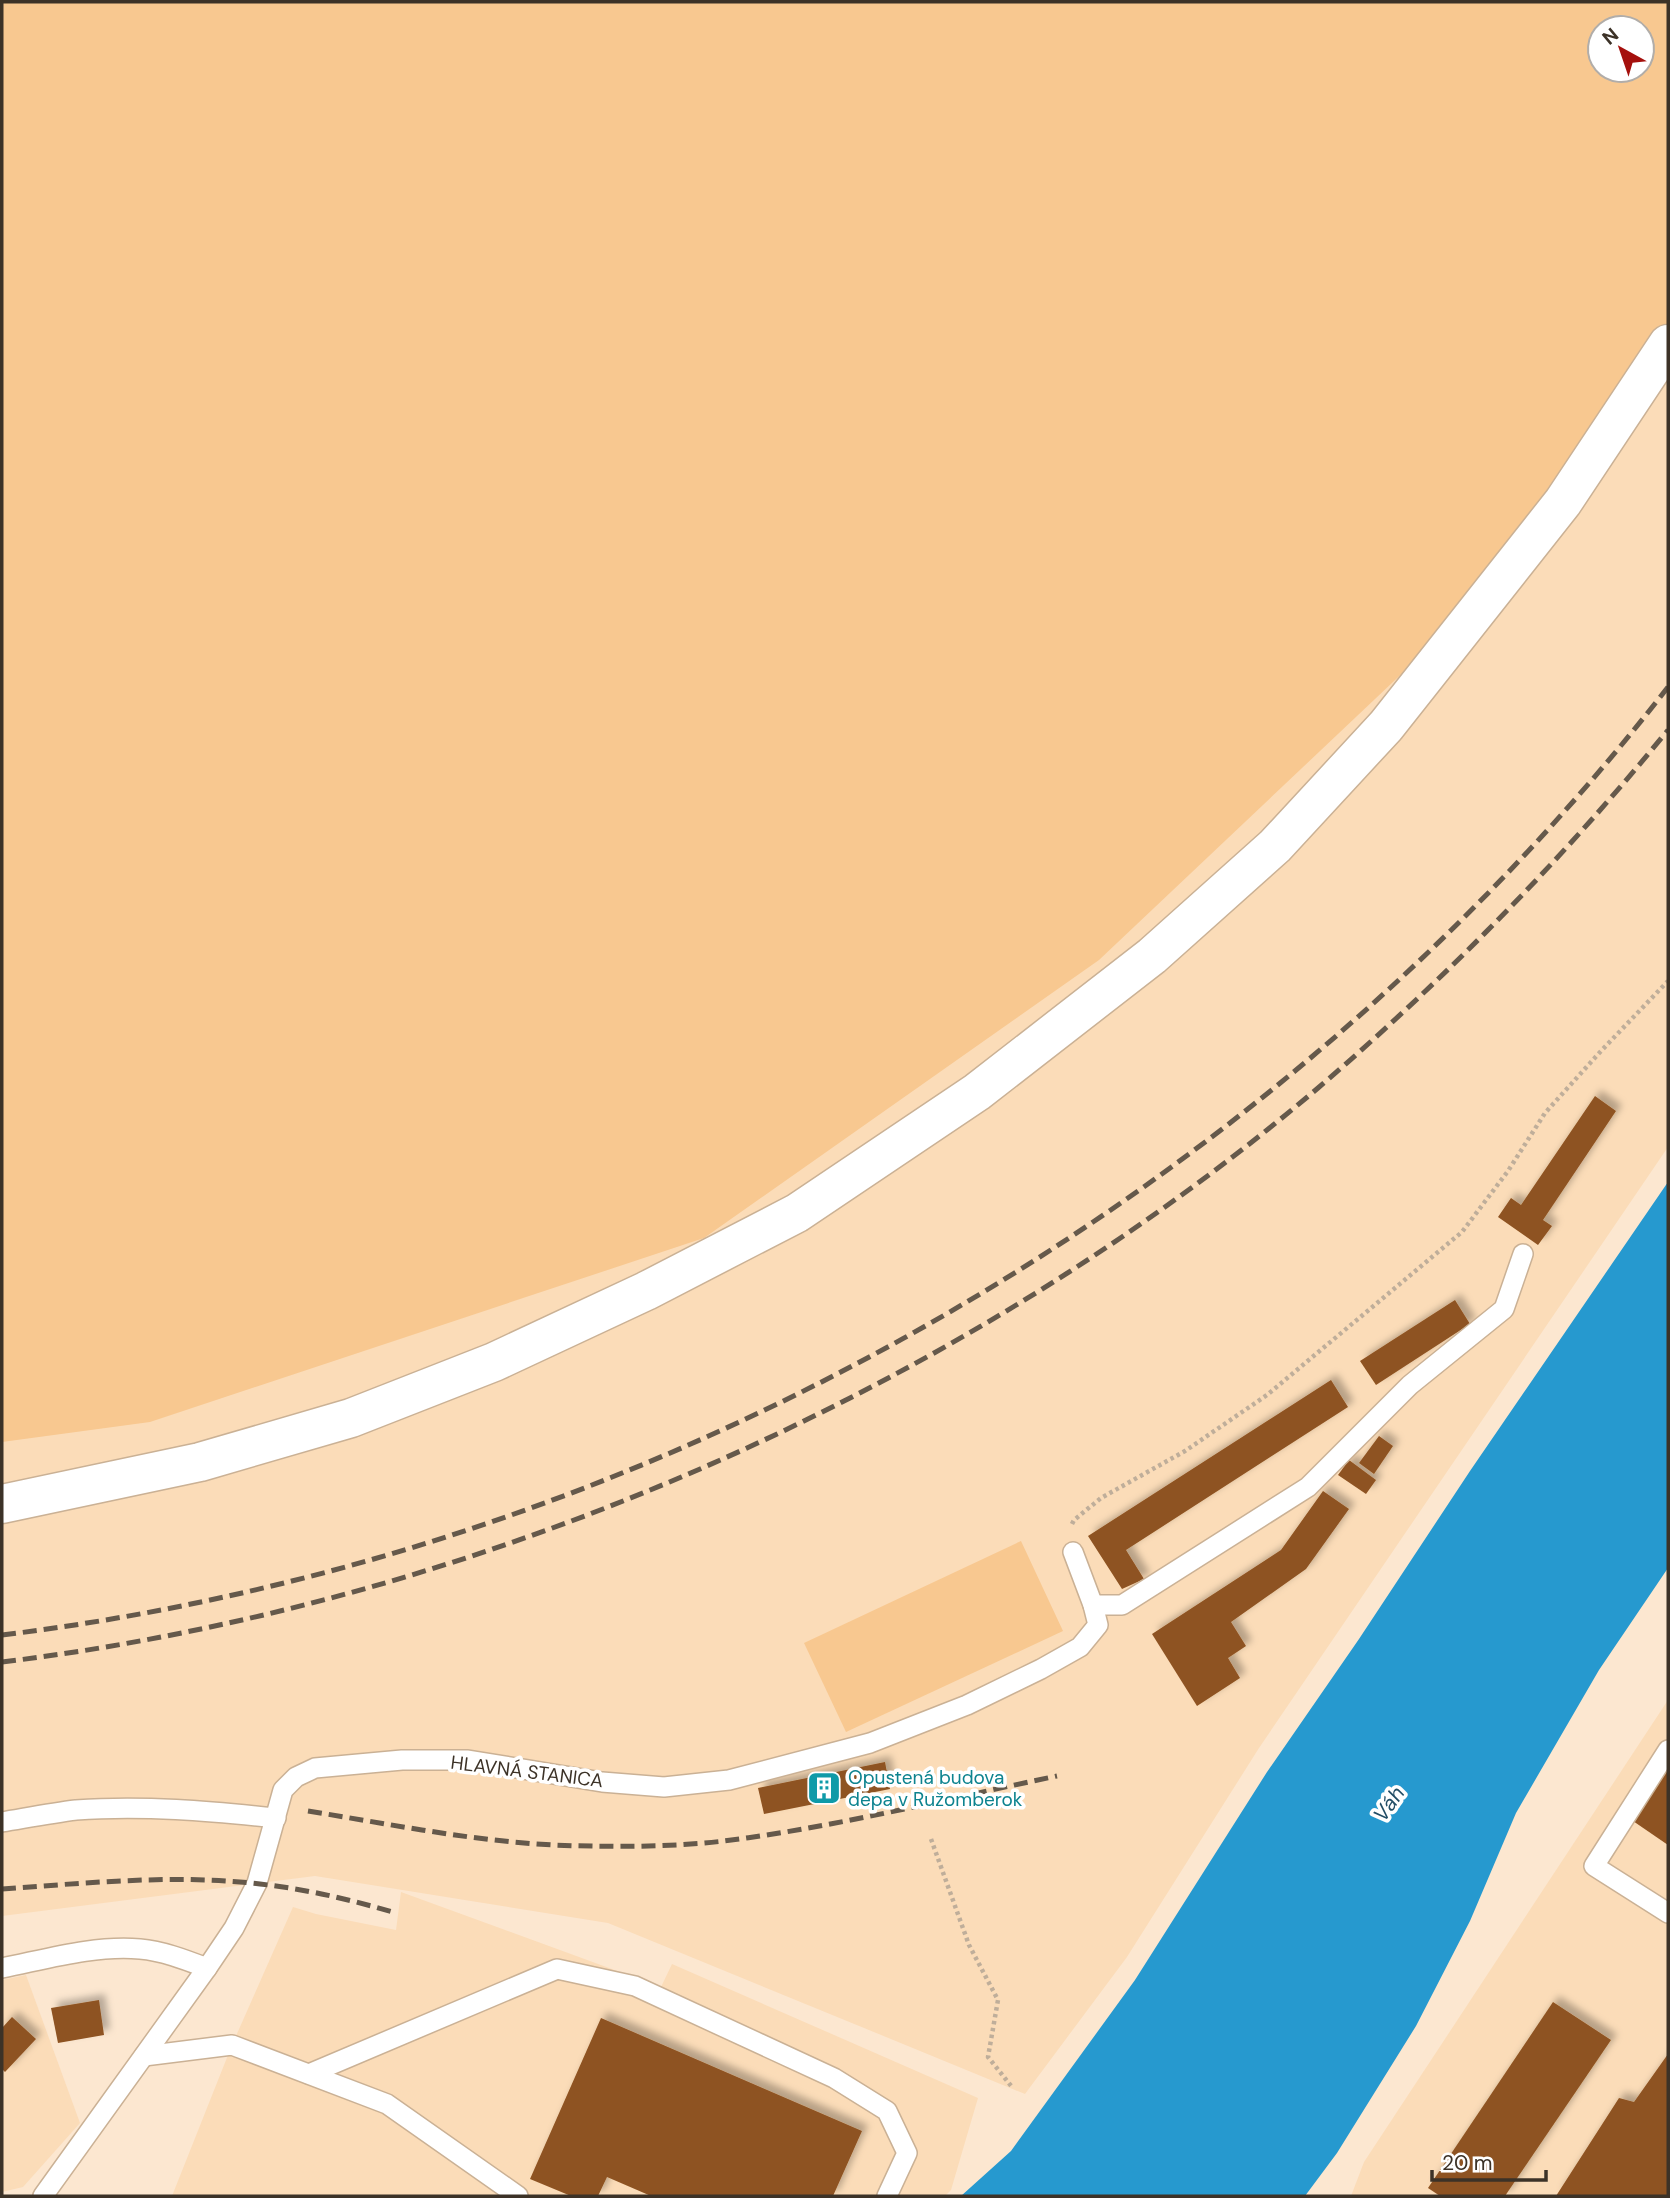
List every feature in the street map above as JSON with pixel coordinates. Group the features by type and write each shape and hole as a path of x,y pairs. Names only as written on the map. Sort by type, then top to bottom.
{"street":[{"path":"2,1504 200,1462 288,1437 351,1418 494,1362 646,1292 797,1213 977,1092 1152,956 1275,846 1377,736 1563,502 1668,344"}],"lane":[{"path":"1093,1605 1122,1605 1308,1487 1410,1385 1504,1309 1523,1254"},
{"name":"HLAVNÁ STANICA","path":"43,2196 234,1928 257,1883 283,1790 296,1777 315,1768 402,1760 468,1760 603,1782 664,1787 742,1777 870,1743 967,1704 1080,1647 1098,1625 1073,1552"},
{"path":"1668,1750 1594,1866 1668,1913"},
{"path":"2,1822 77,1810 160,1809 276,1818"},
{"path":"2,1968 91,1950 141,1949 178,1957 207,1968"},
{"path":"309,2074 557,1969 635,1986 834,2078 887,2111 907,2153 887,2196"},
{"path":"144,2056 232,2045 387,2104 518,2196"}],"path":[{"path":"1073,1552 1069,1535 1074,1520 1101,1498 1185,1451 1266,1395 1462,1231 1508,1171 1545,1113 1668,981"},
{"path":"932,1839 969,1945 998,2000 988,2057 1012,2087"}],"shaded area":[{"path":"2,2 1668,2 1668,333 1430,647 1099,960 704,1238 150,1422 2,1442"},
{"path":"1668,298 1668,1147 1259,1748 1127,1957 1025,2094 608,1923 315,1876 2,1916 2,1418"},
{"path":"1021,1541 1063,1631 846,1732 804,1643"},
{"path":"1668,1700 1668,2196 1351,2196 1364,2162"},
{"path":"401,1892 661,1987 672,1964 978,2098 951,2190 945,2196 172,2196 232,2045 293,1907 396,1930"},
{"path":"26,1975 80,2123 23,2187 2,2192 2,1980"}],"water":[{"name":"Váh","path":"1668,1182 1668,1568 1599,1670 1516,1813 1470,1921 1416,2026 1337,2153 1305,2196 961,2196 1011,2151 1135,1980 1267,1772"}],"building":[{"path":"1595,1096 1616,1111 1543,1220 1552,1226 1538,1245 1498,1217 1511,1198 1521,1205"},
{"path":"1455,1300 1470,1324 1376,1385 1360,1361"},
{"path":"1331,1380 1348,1407 1126,1550 1144,1579 1122,1589 1088,1536"},
{"path":"1379,1436 1393,1446 1374,1474 1359,1463"},
{"path":"1349,1460 1376,1480 1366,1494 1338,1475"},
{"path":"1323,1491 1349,1509 1306,1569 1231,1622 1246,1646 1228,1658 1240,1678 1197,1706 1152,1634 1281,1550"},
{"name":"Opustená budova depa v Ružomberok","path":"885,1762 890,1789 764,1814 758,1788"},
{"path":"1668,1768 1668,1845 1633,1821"},
{"path":"99,2000 104,2035 58,2043 51,2008"},
{"path":"1553,2002 1611,2040 1505,2196 1440,2196 1428,2188"},
{"path":"12,2017 36,2039 5,2072 2,2069 2,2028"},
{"path":"601,2018 862,2131 833,2196 651,2196 607,2177 598,2196 571,2196 530,2179"},
{"path":"1668,2054 1668,2196 1556,2196 1619,2098 1634,2102"}],"railway":[{"path":"2,1635 243,1593 479,1526 708,1436 928,1324 1136,1192 1330,1041 1508,872 1668,687"},
{"path":"2,1662 179,1634 355,1591 529,1536 701,1469 866,1390 1026,1299 1177,1198 1318,1088 1365,1047 1501,917 1628,778 1668,730"},
{"path":"308,1811 520,1843 675,1845 724,1841 808,1828 1057,1776"},
{"path":"2,1889 131,1881 228,1881 312,1892 396,1913"}],"place":[{"name":"Opustená budova depa v Ružomberok","path":"824,1788"}]}
